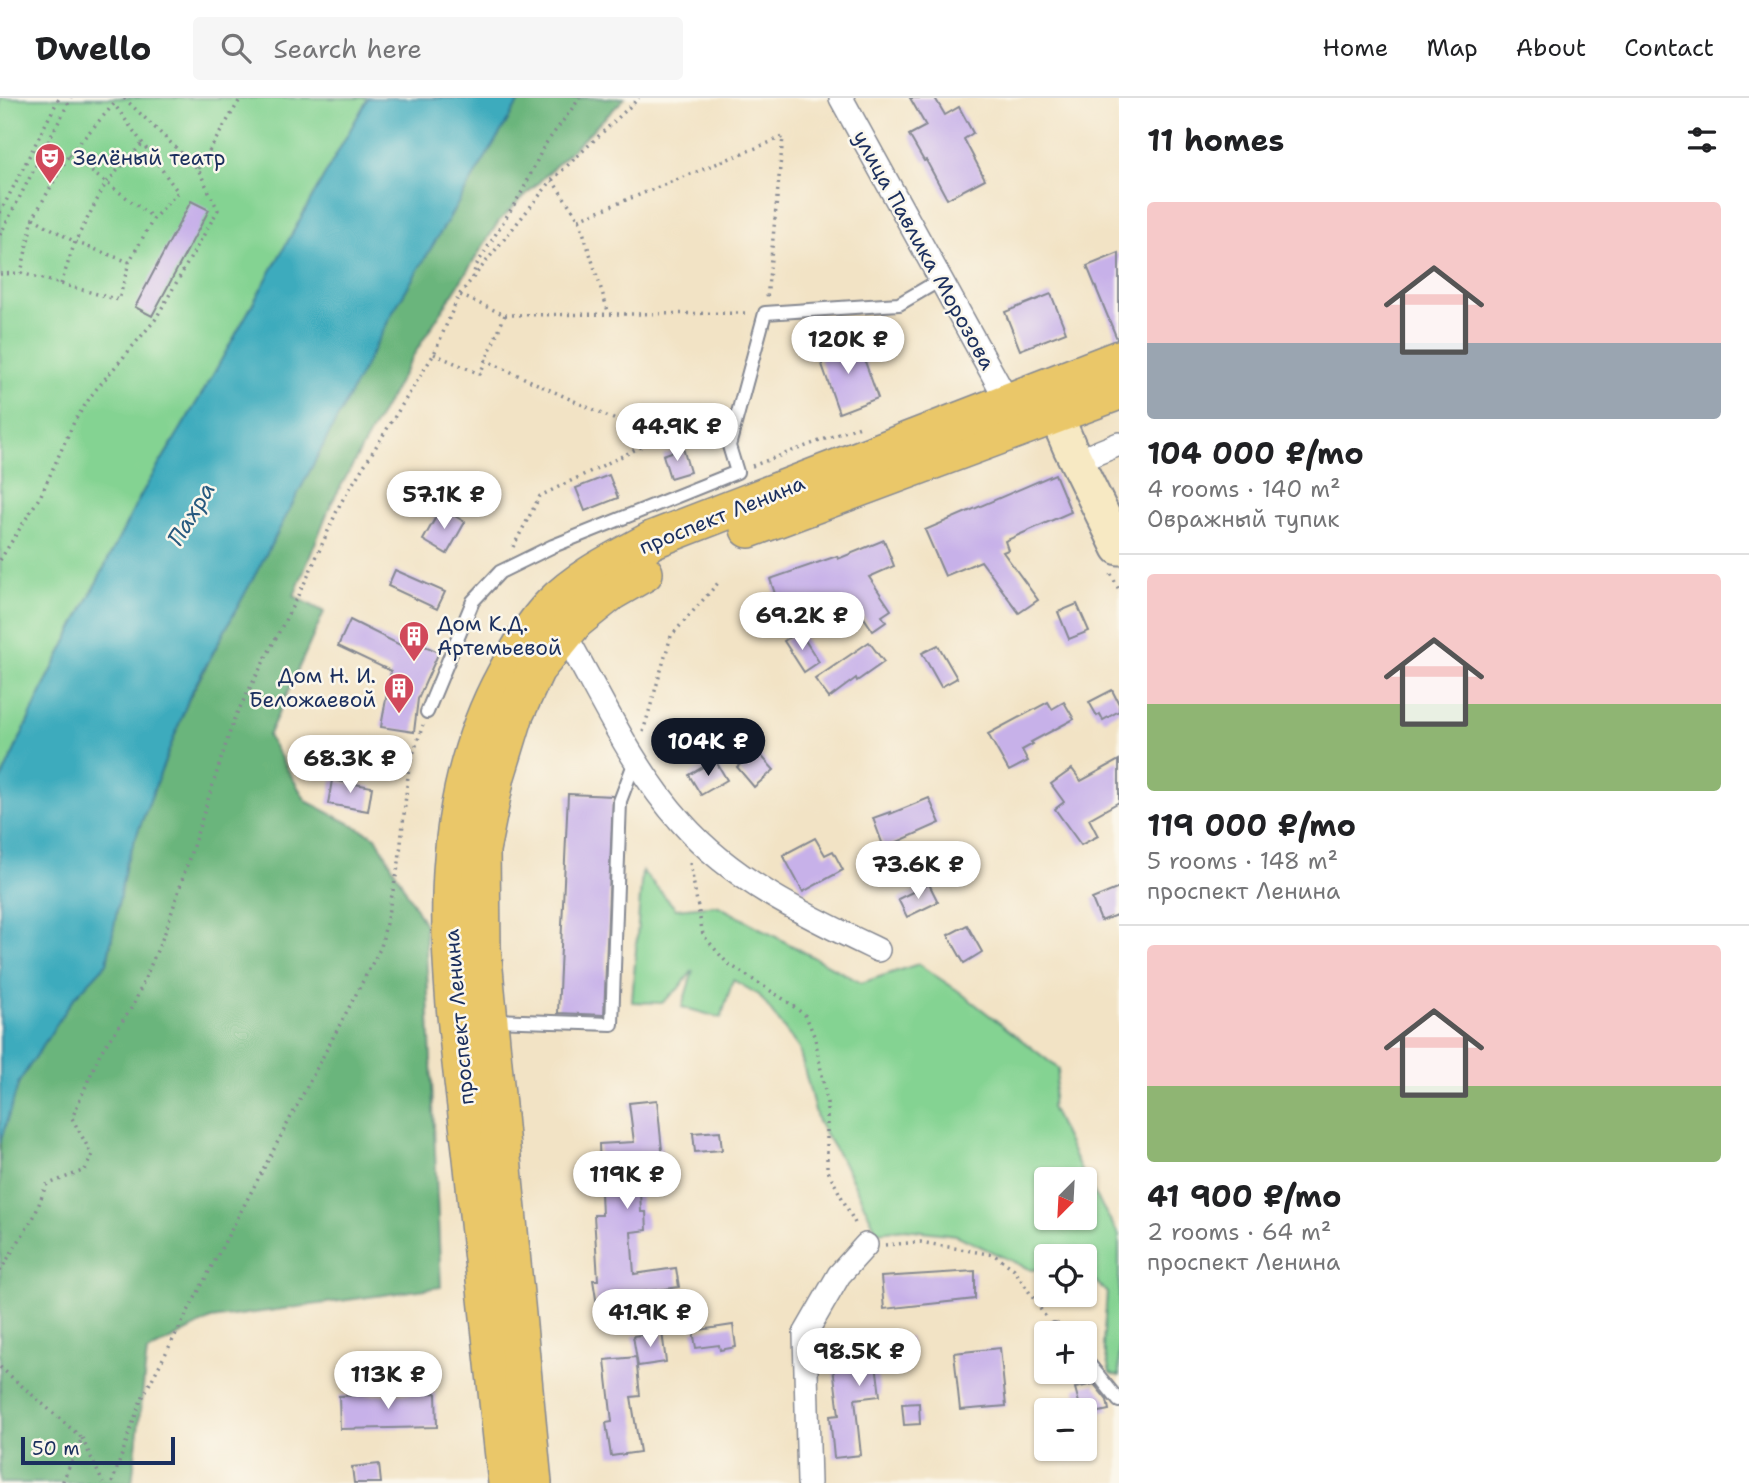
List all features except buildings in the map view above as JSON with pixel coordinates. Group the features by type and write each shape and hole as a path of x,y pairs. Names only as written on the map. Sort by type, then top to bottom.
{"main road":[{"name":"проспект Ленина","path":"533,1483 482,948 481,850 496,776 515,714 537,669 564,633 611,592 674,557 1051,402 1119,359"},
{"name":"проспект Ленина","path":"507,1483 449,948 452,849 466,769 493,697 519,649 552,605 590,575 643,545 1008,402 1051,402 1119,391"}],"street":[{"name":"улица Павлика Морозова","path":"841,98 1008,402"},
{"path":"1051,402 1119,548"},
{"path":"1077,461 1119,444"},
{"path":"564,633 635,761 682,823 729,866 810,918 878,950"},
{"path":"808,1483 805,1334 839,1275 866,1245"}],"lane":[{"path":"427,712 473,601 500,572 554,546 737,472 729,446 765,313 899,304 940,280"},
{"path":"489,1020 612,1024 620,802 635,761"},
{"path":"1097,1374 1119,1401"}],"path":[{"path":"0,213 59,98"},
{"path":"0,235 71,98"},
{"path":"0,560 41,495 74,422 93,393 155,320 218,210 198,169 124,98"},
{"path":"198,169 240,98"},
{"path":"471,280 476,266 523,190 544,146 580,98"},
{"path":"0,1270 35,1215 46,1185 85,1170 92,1156 72,1118 100,1053 134,1006 166,930 234,719 309,576 340,504 434,354 459,295 552,180 639,98"},
{"path":"0,274 21,273 119,300 129,262 154,218 178,192 114,104 69,155 33,218 21,273"},
{"path":"459,295 505,315 765,313 783,137 579,219"},
{"path":"61,284 75,242 106,183 143,143"},
{"path":"69,155 154,218"},
{"path":"552,180 579,219 609,314"},
{"path":"33,218 75,242 129,262"},
{"path":"434,354 480,374 505,315"},
{"path":"485,360 657,439 729,446"},
{"path":"500,572 541,496 657,439"},
{"path":"635,761 671,636 718,583"},
{"path":"112,1483 141,1400 381,947 399,862 409,766 427,712"},
{"path":"682,823 703,935 727,963 806,1016 815,1038 827,1101 827,1169 866,1245 920,1242 993,1255 1014,1269 1050,1321"},
{"path":"0,1367 82,1438 103,1483"},
{"path":"62,1483 82,1438"}],"green space":[{"path":"0,98 368,98 209,382 141,495 47,680 0,782"},
{"path":"521,98 625,98 499,221 413,356 331,504 294,596 324,612 268,736 306,801 376,837 425,925 441,1287 211,1319 147,1352 132,1483 0,1483 0,1138 19,1082 73,999 107,963 126,863 188,701 394,310"},
{"path":"642,871 676,909 717,905 861,983 918,964 957,990 1059,1069 1051,1107 1080,1167 1034,1167 1034,1230 1097,1230 1097,1198 1119,1235 1119,1376 1110,1373 1103,1344 1107,1293 1097,1283 1097,1244 1034,1244 1034,1270 1031,1270 956,1235 905,1229 877,1232 848,1171 818,1122 799,1049 759,995 733,980 721,1018 682,1007 693,970 662,1003 632,1002"}],"water":[{"name":"Пахра","path":"368,98 521,98 394,310 190,695 126,863 107,963 73,999 19,1082 0,1143 0,782 47,680 141,495 209,382"}],"place":[{"name":"Зелёный театр","path":"50,185"},
{"name":"Дом К.Д. Артемьевой","path":"414,663"},
{"name":"Дом Н. И. Беложаевой","path":"399,715"}]}
